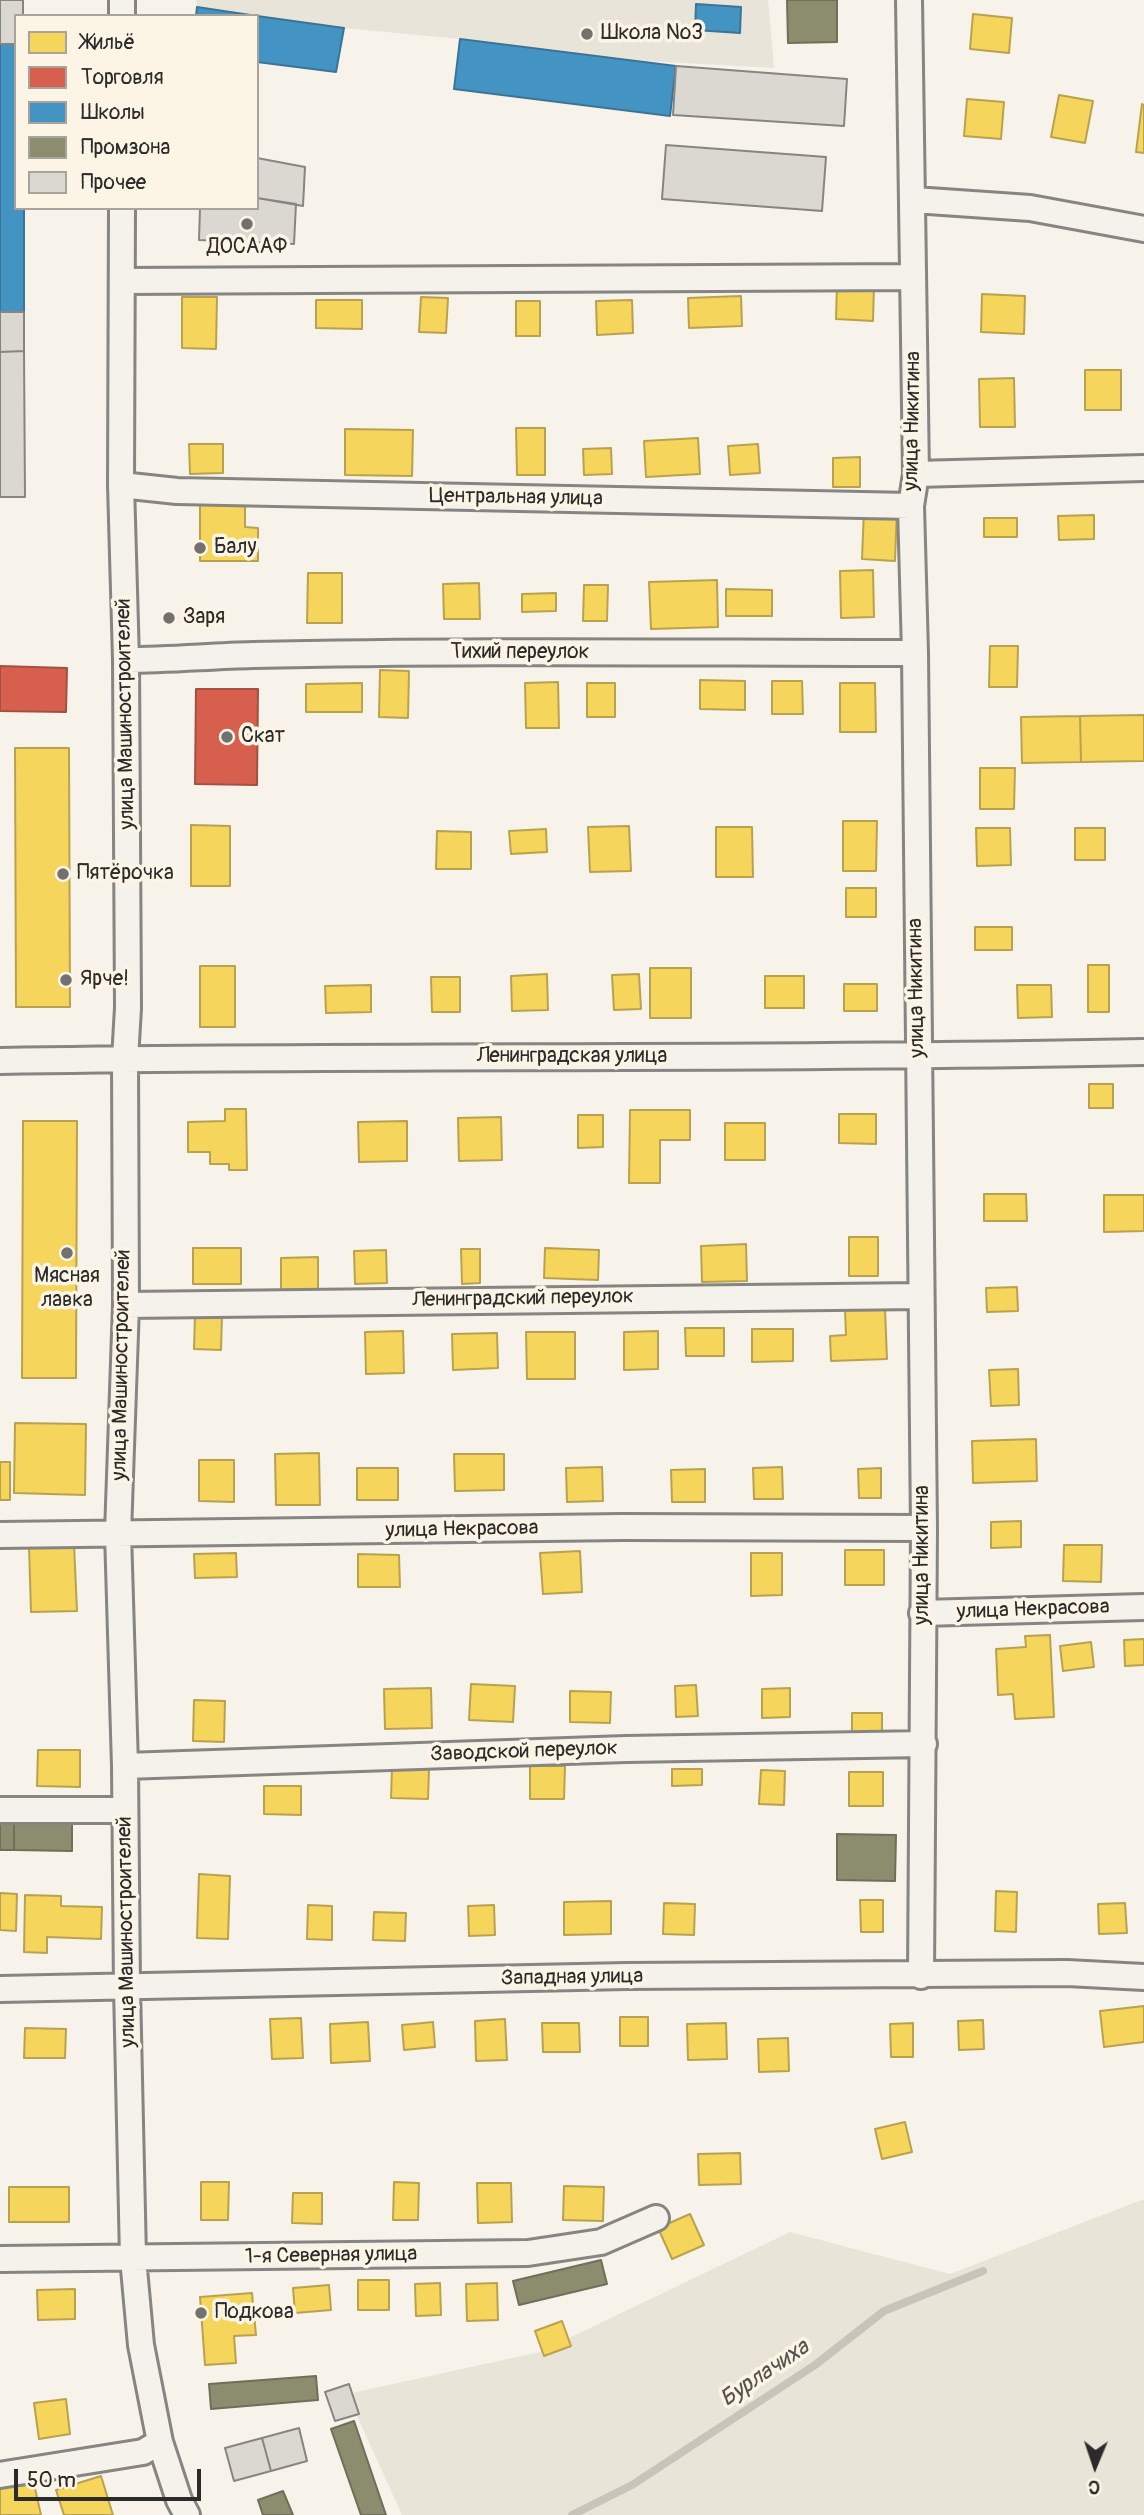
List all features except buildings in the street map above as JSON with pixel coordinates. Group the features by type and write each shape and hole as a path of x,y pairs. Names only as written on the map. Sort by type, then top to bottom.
{"street":[{"name":"улица Никитина","path":"909,0 914,200 916,474 911,506 915,653 924,1528 921,1976"},
{"path":"914,200 1030,208 1144,229"},
{"name":"улица Машиностроителей","path":"122,210 121,485 126,660 128,967 125,1059 125,1305 118,1533 125,1766 133,2258 141,2345 160,2442 179,2500 187,2515"},
{"path":"122,281 913,276"},
{"path":"916,474 1144,468"},
{"name":"Центральная улица","path":"121,485 177,491 911,506"},
{"name":"Тихий переулок","path":"126,660 179,660 250,655 465,653 915,653"},
{"name":"Ленинградская улица","path":"0,1061 918,1056 1144,1052"},
{"name":"Ленинградский переулок","path":"125,1305 921,1296"},
{"name":"улица Некрасова","path":"0,1535 623,1527 924,1528"},
{"name":"улица Некрасова","path":"922,1613 1144,1607"},
{"name":"Заводской переулок","path":"125,1766 612,1749 923,1744"},
{"path":"0,1810 125,1810"},
{"name":"Западная улица","path":"0,1989 627,1976 1067,1973 1144,1977"},
{"name":"1-я Северная улица","path":"0,2259 528,2253 601,2242 656,2218"},
{"path":"0,2475 143,2452 160,2442"}],"shaded area":[{"name":"Школа №3","path":"196,0 768,0 774,68 628,60 344,28 197,7"},
{"path":"1144,2199 1144,2515 402,2515 347,2394 540,2352 790,2232 950,2274"}],"waterway":[{"name":"Бурлачиха","path":"572,2515 632,2485 815,2365 884,2311 983,2271"}],"place":[{"name":"Школа №3","path":"587,34"},
{"name":"ДОСААФ","path":"247,224"},
{"name":"Балу","path":"200,548"},
{"name":"Заря","path":"169,618"},
{"name":"Скат","path":"227,737"},
{"name":"Пятёрочка","path":"63,874"},
{"name":"Ярче!","path":"66,980"},
{"name":"Мясная лавка","path":"67,1253"},
{"name":"Подкова","path":"201,2313"}]}
